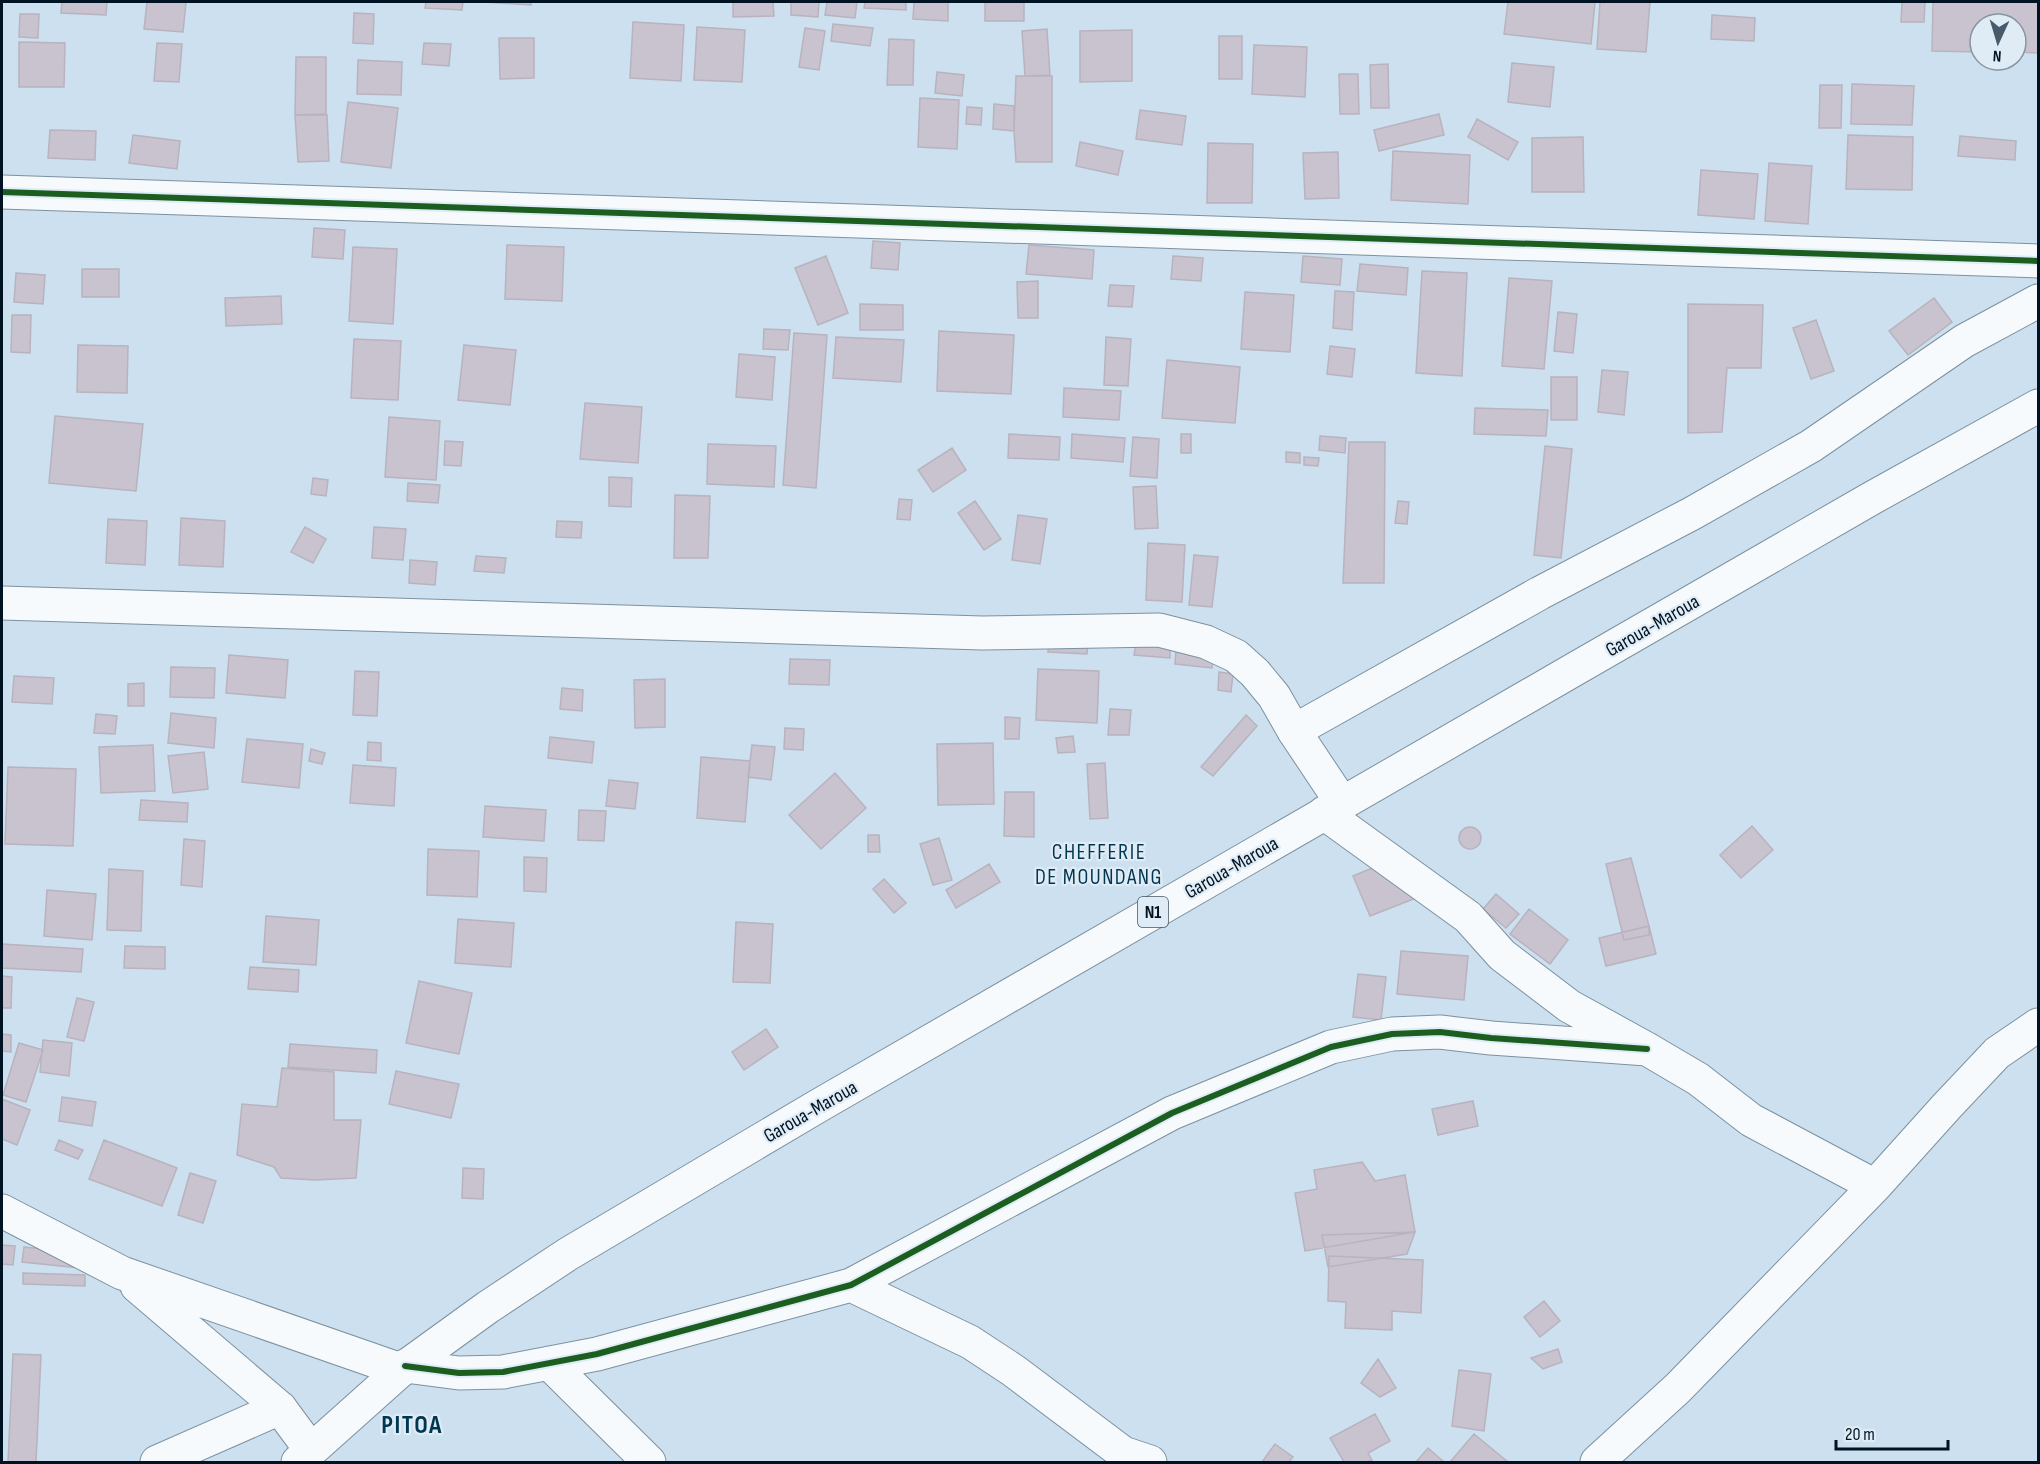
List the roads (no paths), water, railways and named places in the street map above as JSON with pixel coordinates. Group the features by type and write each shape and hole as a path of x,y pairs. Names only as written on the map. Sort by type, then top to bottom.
{"main road":[{"path":"2,192 2038,261"},
{"path":"1294,731 1540,593 1691,514 1811,446 1964,341 2038,301"},
{"name":"Garoua-Maroua","path":"304,1456 403,1368 488,1307 568,1254 818,1106 1333,808 1872,498 2038,406"},
{"path":"2,603 982,633 1159,630 1206,642 1236,656 1255,673 1274,696 1333,808 1468,917 1502,955 1569,1006 1698,1079 1751,1120 1875,1186"},
{"path":"1597,1462 1678,1388 1875,1186 1997,1053 2038,1025"},
{"path":"2,1211 122,1273 403,1368 459,1373 504,1372 597,1354 851,1285 1172,1113 1331,1047 1392,1034 1440,1032 1491,1038 1647,1049"},
{"path":"122,1273 280,1408 304,1456"},
{"path":"851,1285 970,1342 1014,1371 1123,1453 1150,1462"},
{"path":"549,1363 649,1462"},
{"path":"157,1462 280,1408"}],"district":[{"name":"CHEFFERIE DE MOUNDANG","path":"1099,864"},
{"name":"PITOA","path":"412,1424"}]}
